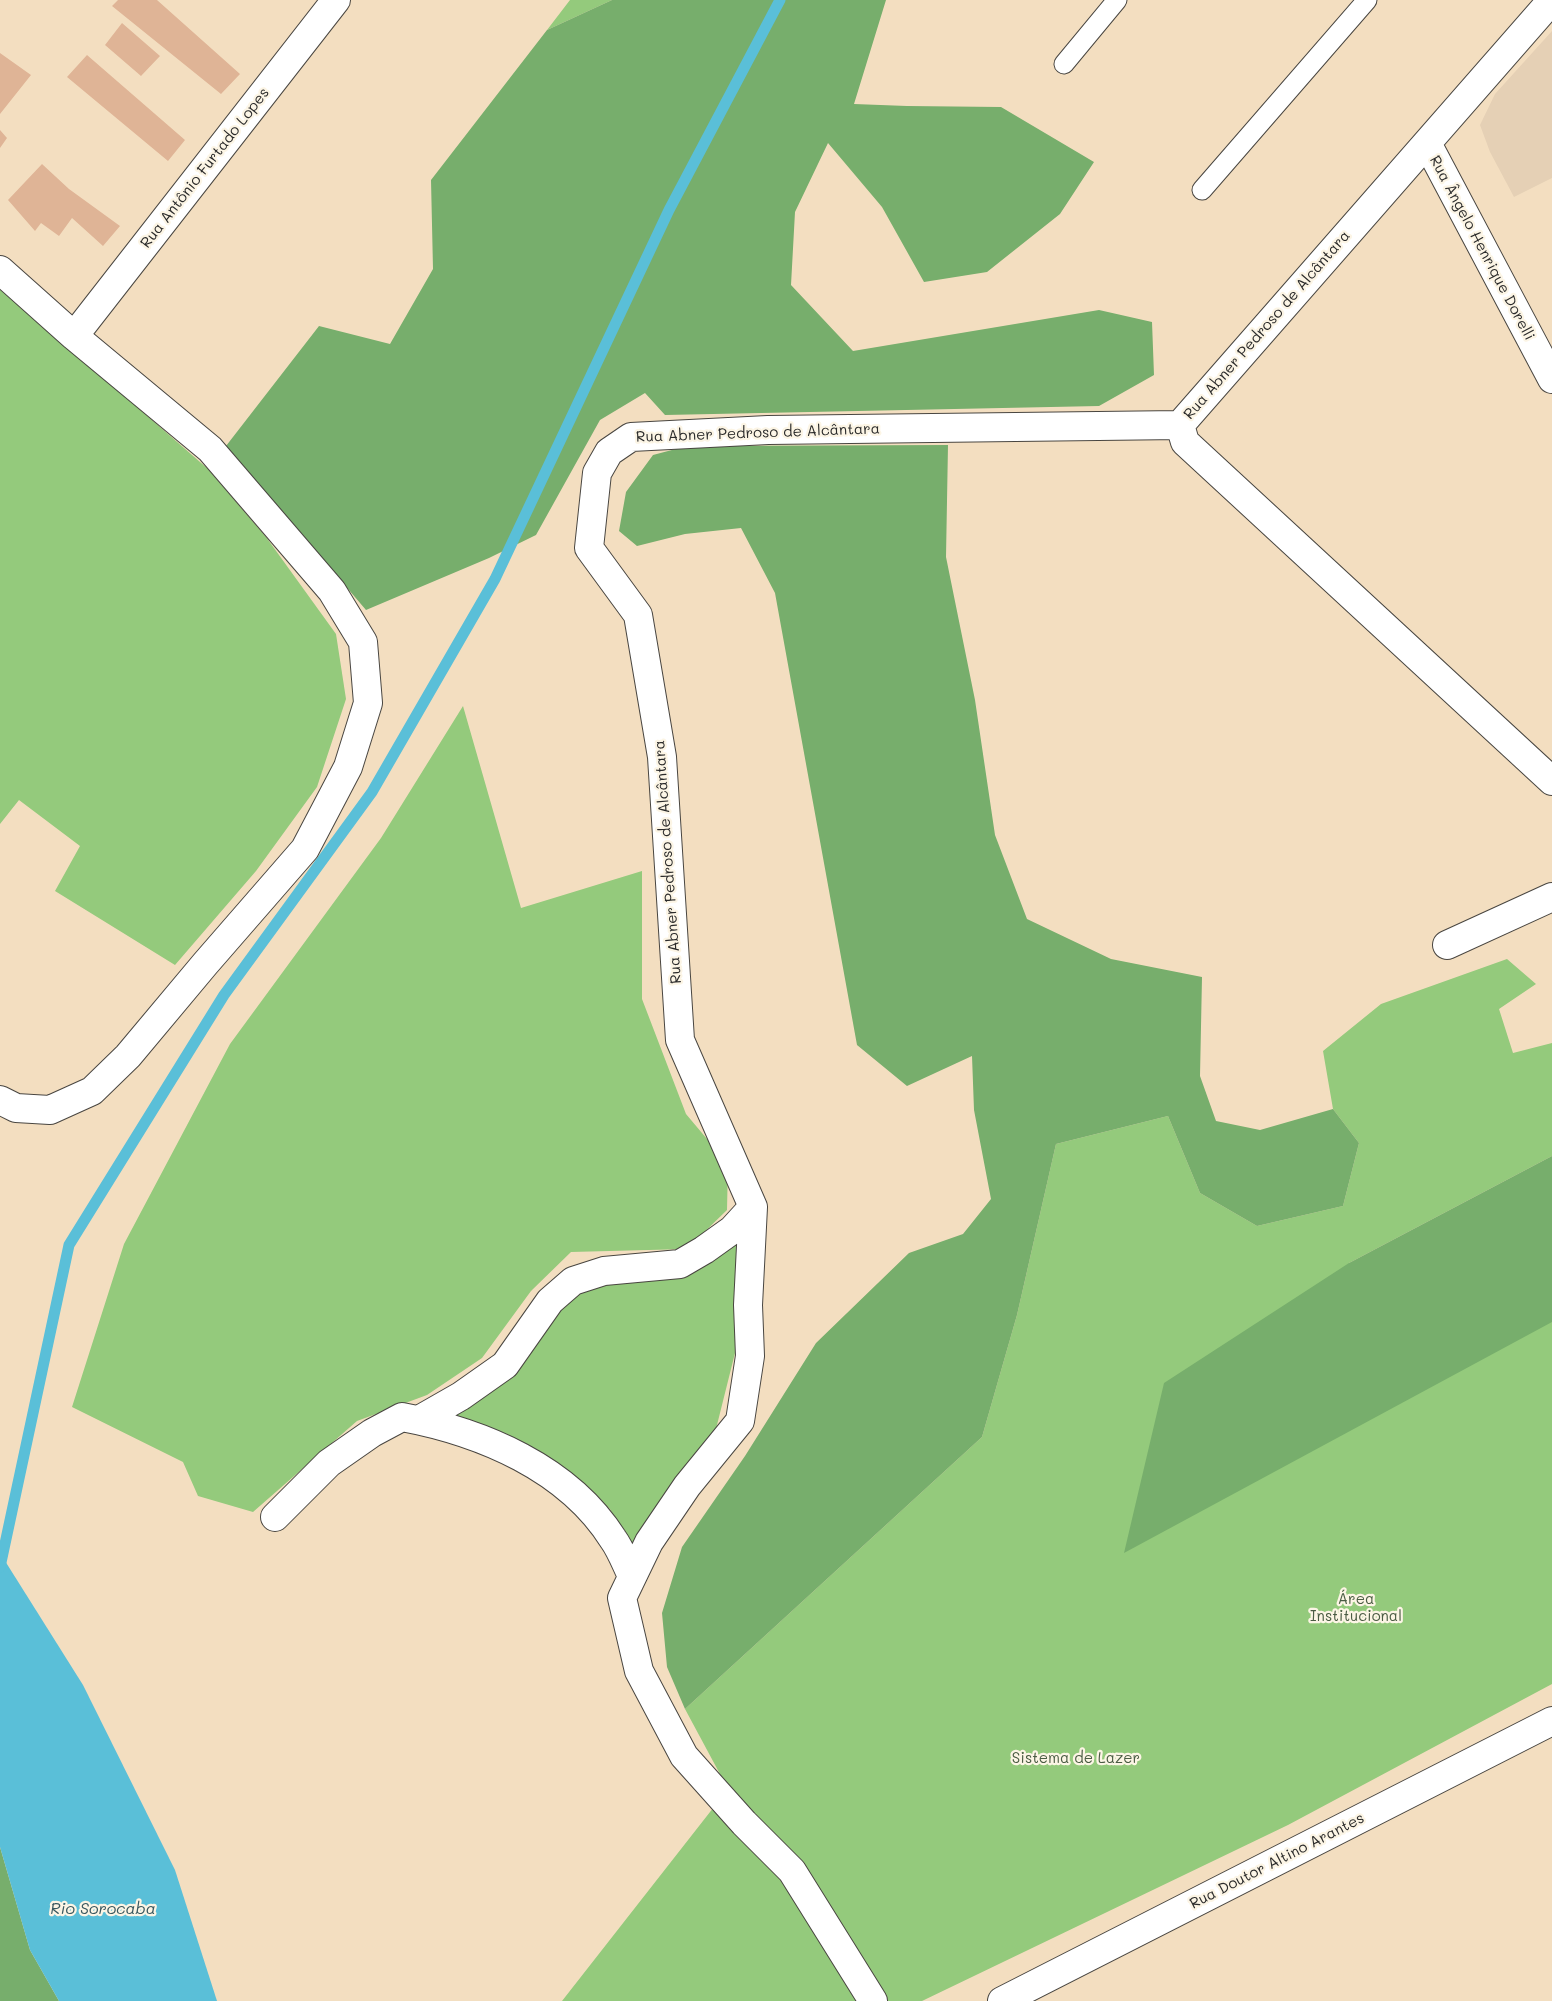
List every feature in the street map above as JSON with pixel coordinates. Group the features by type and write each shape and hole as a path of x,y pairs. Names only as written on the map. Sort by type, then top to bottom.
{"street":[{"name":"Rua Antônio Furtado Lopes","path":"74,336 336,0"},
{"name":"Rua Abner Pedroso de Alcântara","path":"873,2001 792,1871 744,1823 684,1756 639,1671 622,1598 649,1542 682,1494 740,1421 750,1356 748,1305 753,1207 680,1040 662,757 638,616 589,548 597,473 609,452 631,437 768,430 1180,425 1552,0"},
{"name":"Rua Ângelo Henrique Dorelli","path":"1427,143 1552,379"},
{"path":"0,270 74,336 210,449 332,592 363,642 368,703 348,766 305,849 128,1056 92,1091 50,1110 16,1108 0,1100"},
{"path":"1180,425 1184,442 1552,782"},
{"path":"1447,945 1552,897"},
{"path":"419,1420 461,1396 505,1365 550,1301 573,1281 604,1271 680,1264 732,1230 753,1207"},
{"path":"276,1517 329,1463 372,1434 402,1417 448,1427 486,1440 529,1462 564,1484 588,1506 613,1538 632,1576"},
{"name":"Rua Doutor Altino Arantes","path":"1002,2001 1552,1720"}],"lane":[{"path":"1064,64 1117,0"},
{"path":"1202,190 1368,0"}],"shaded area":[{"path":"1552,31 1552,178 1514,197 1490,152 1480,125 1495,94"}],"green space":[{"path":"570,0 612,0 547,30"},
{"path":"612,0 886,0 854,104 1001,107 1094,162 1060,214 987,272 924,282 882,207 828,143 795,212 791,285 853,351 1099,310 1152,322 1154,375 1099,406 665,415 645,393 600,420 536,535 489,558 366,610 226,446 319,326 390,344 433,269 431,180 547,30"},
{"path":"0,287 208,469 266,537 336,634 346,699 317,787 256,871 175,965 55,891 80,846 19,800 0,824"},
{"path":"948,445 946,557 975,700 995,835 1027,919 1111,959 1202,977 1200,1076 1216,1121 1260,1130 1333,1109 1359,1143 1343,1206 1257,1226 1200,1193 1168,1116 1056,1144 1017,1315 982,1437 685,1709 667,1667 662,1613 682,1547 745,1456 816,1343 909,1253 963,1234 991,1199 974,1110 972,1056 907,1086 857,1045 775,593 741,528 685,534 637,546 619,531 626,492 653,455 687,446"},
{"path":"463,706 521,908 642,871 642,999 686,1114 728,1164 727,1210 687,1249 571,1252 531,1291 482,1358 427,1395 357,1421 253,1512 198,1496 183,1462 72,1407 124,1244 230,1044 381,838"},
{"path":"1507,959 1536,984 1499,1009 1513,1053 1552,1043 1552,1156 1349,1263 1552,1322 1552,1684 1288,1825 922,2001 562,2001 728,1789 685,1709 982,1437 1017,1315 1056,1144 1168,1116 1200,1193 1257,1226 1343,1206 1359,1143 1333,1109 1323,1051 1381,1004"},
{"path":"1552,1156 1552,1322 1124,1553 1164,1383 1349,1263"},
{"path":"742,1232 735,1353 716,1429 633,1551 610,1509 564,1467 507,1434 447,1414 574,1292"},
{"path":"0,1847 30,1950 59,2001 0,2001"}],"water":[{"name":"Rio Sorocaba","path":"0,1553 83,1685 175,1870 217,2001 59,2001 30,1950 0,1847"}],"building":[{"path":"118,0 157,0 240,74 221,94 112,6"},
{"path":"122,23 160,56 141,76 105,45"},
{"path":"0,53 31,75 0,114"},
{"path":"87,55 185,140 168,161 67,77"},
{"path":"0,130 7,138 0,148"},
{"path":"42,164 69,189 120,226 103,246 72,218 59,236 41,223 35,231 8,200"}],"waterway":[{"path":"0,1567 69,1245 224,995 372,792 495,579 669,210 780,0"}],"park label":[{"name":"Área Institucional","path":"1356,1608"},
{"name":"Sistema de Lazer","path":"1076,1758"}]}
